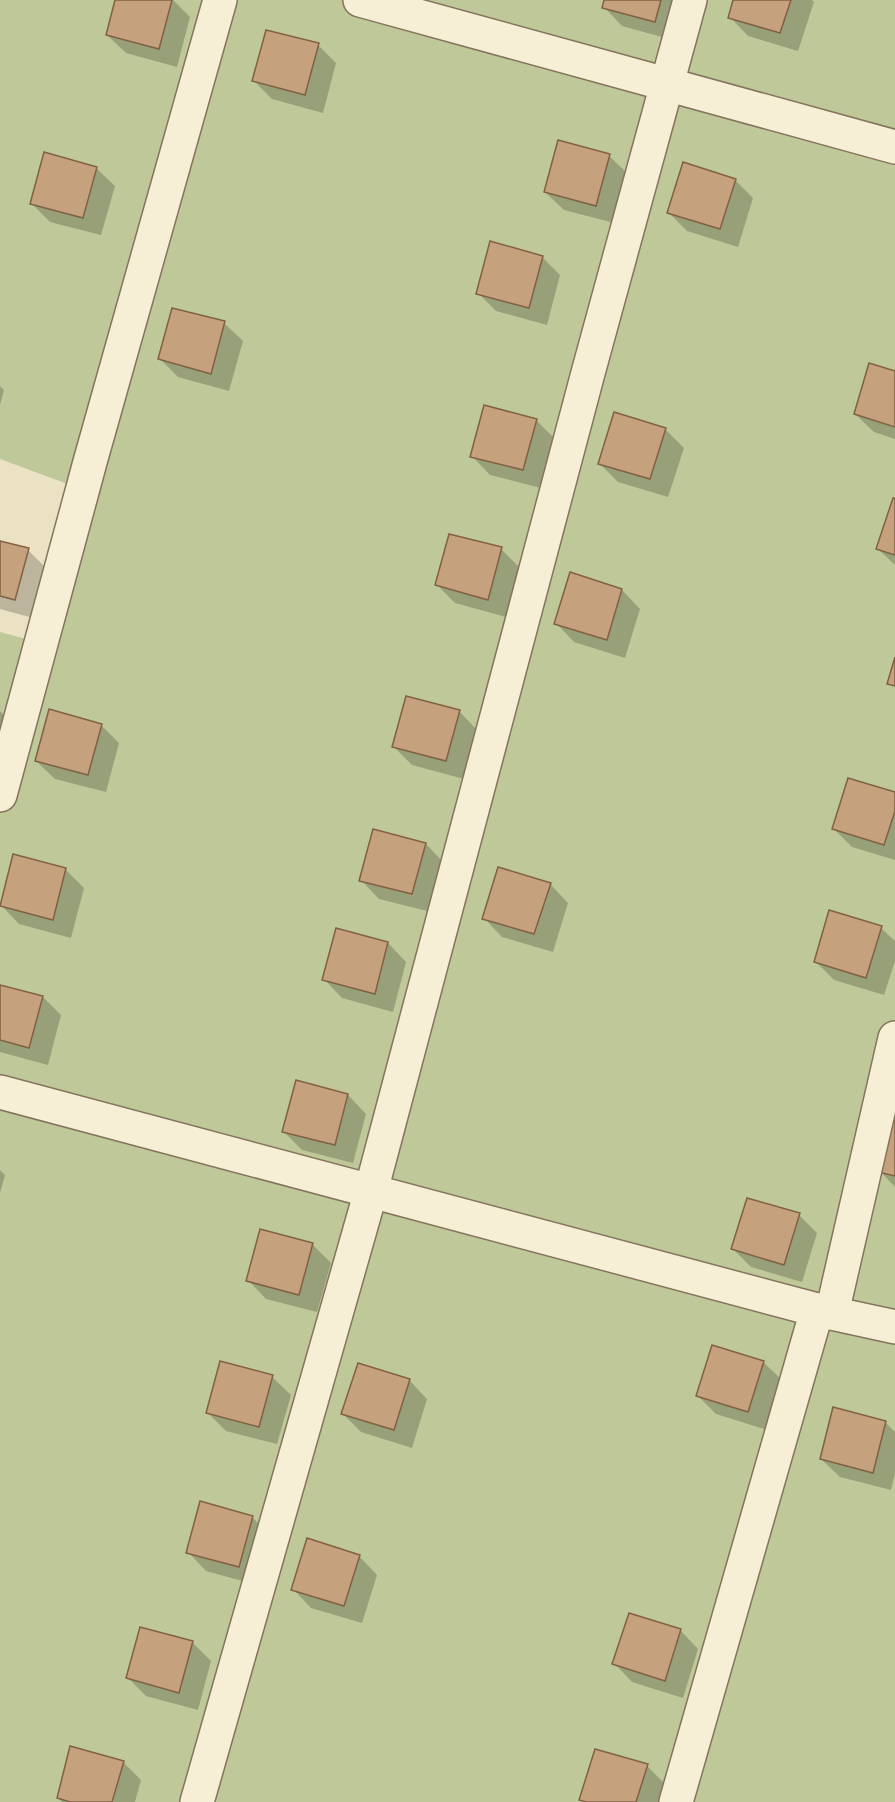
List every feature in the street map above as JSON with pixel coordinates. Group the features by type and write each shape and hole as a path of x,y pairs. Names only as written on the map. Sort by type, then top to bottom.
{"lane":[{"path":"0,795 90,462 220,0"},
{"path":"360,0 895,147"},
{"path":"197,1802 371,1191 588,373 690,0"},
{"path":"676,1802 825,1312 895,1038"},
{"path":"0,1092 825,1312 895,1327"}],"green space":[{"path":"0,0 895,0 895,1802 0,1802 0,632 30,640 73,486 0,459"}],"building":[{"path":"115,0 172,0 159,49 106,35"},
{"path":"604,0 661,0 655,22 602,8"},
{"path":"733,0 791,0 780,33 728,18"},
{"path":"266,30 319,43 305,95 252,81"},
{"path":"558,140 610,154 596,206 544,192"},
{"path":"44,152 97,167 83,218 30,204"},
{"path":"683,162 736,179 720,229 667,213"},
{"path":"490,241 543,256 529,308 476,294"},
{"path":"172,308 225,321 211,374 158,359"},
{"path":"869,363 895,371 895,427 854,414"},
{"path":"484,405 537,419 523,470 470,457"},
{"path":"614,412 666,428 650,479 598,464"},
{"path":"893,498 895,498 895,555 876,549"},
{"path":"449,534 502,547 488,600 435,585"},
{"path":"0,541 29,548 15,600 0,596"},
{"path":"570,572 622,589 607,640 554,624"},
{"path":"895,657 895,686 887,684"},
{"path":"406,696 460,710 446,761 392,747"},
{"path":"49,709 102,724 88,775 35,761"},
{"path":"848,778 895,792 895,811 884,845 832,829"},
{"path":"373,829 426,843 412,894 359,881"},
{"path":"13,854 66,868 53,920 0,906"},
{"path":"498,867 551,883 534,934 482,919"},
{"path":"829,910 882,926 866,978 814,962"},
{"path":"336,928 388,942 375,994 322,980"},
{"path":"0,985 43,996 29,1048 0,1040"},
{"path":"296,1080 348,1094 335,1145 282,1132"},
{"path":"892,1120 895,1121 895,1176 878,1172"},
{"path":"747,1198 800,1213 784,1265 731,1249"},
{"path":"260,1229 313,1243 299,1295 246,1281"},
{"path":"712,1345 764,1361 748,1412 696,1396"},
{"path":"220,1361 273,1375 259,1427 206,1413"},
{"path":"358,1363 410,1379 394,1430 341,1414"},
{"path":"833,1407 886,1421 873,1473 820,1459"},
{"path":"200,1501 253,1516 239,1567 186,1553"},
{"path":"307,1538 360,1555 344,1606 291,1590"},
{"path":"629,1613 681,1629 665,1681 612,1664"},
{"path":"140,1627 193,1641 179,1693 126,1678"},
{"path":"70,1746 124,1761 112,1802 70,1802 57,1798"},
{"path":"595,1749 648,1764 636,1802 579,1800"}]}
